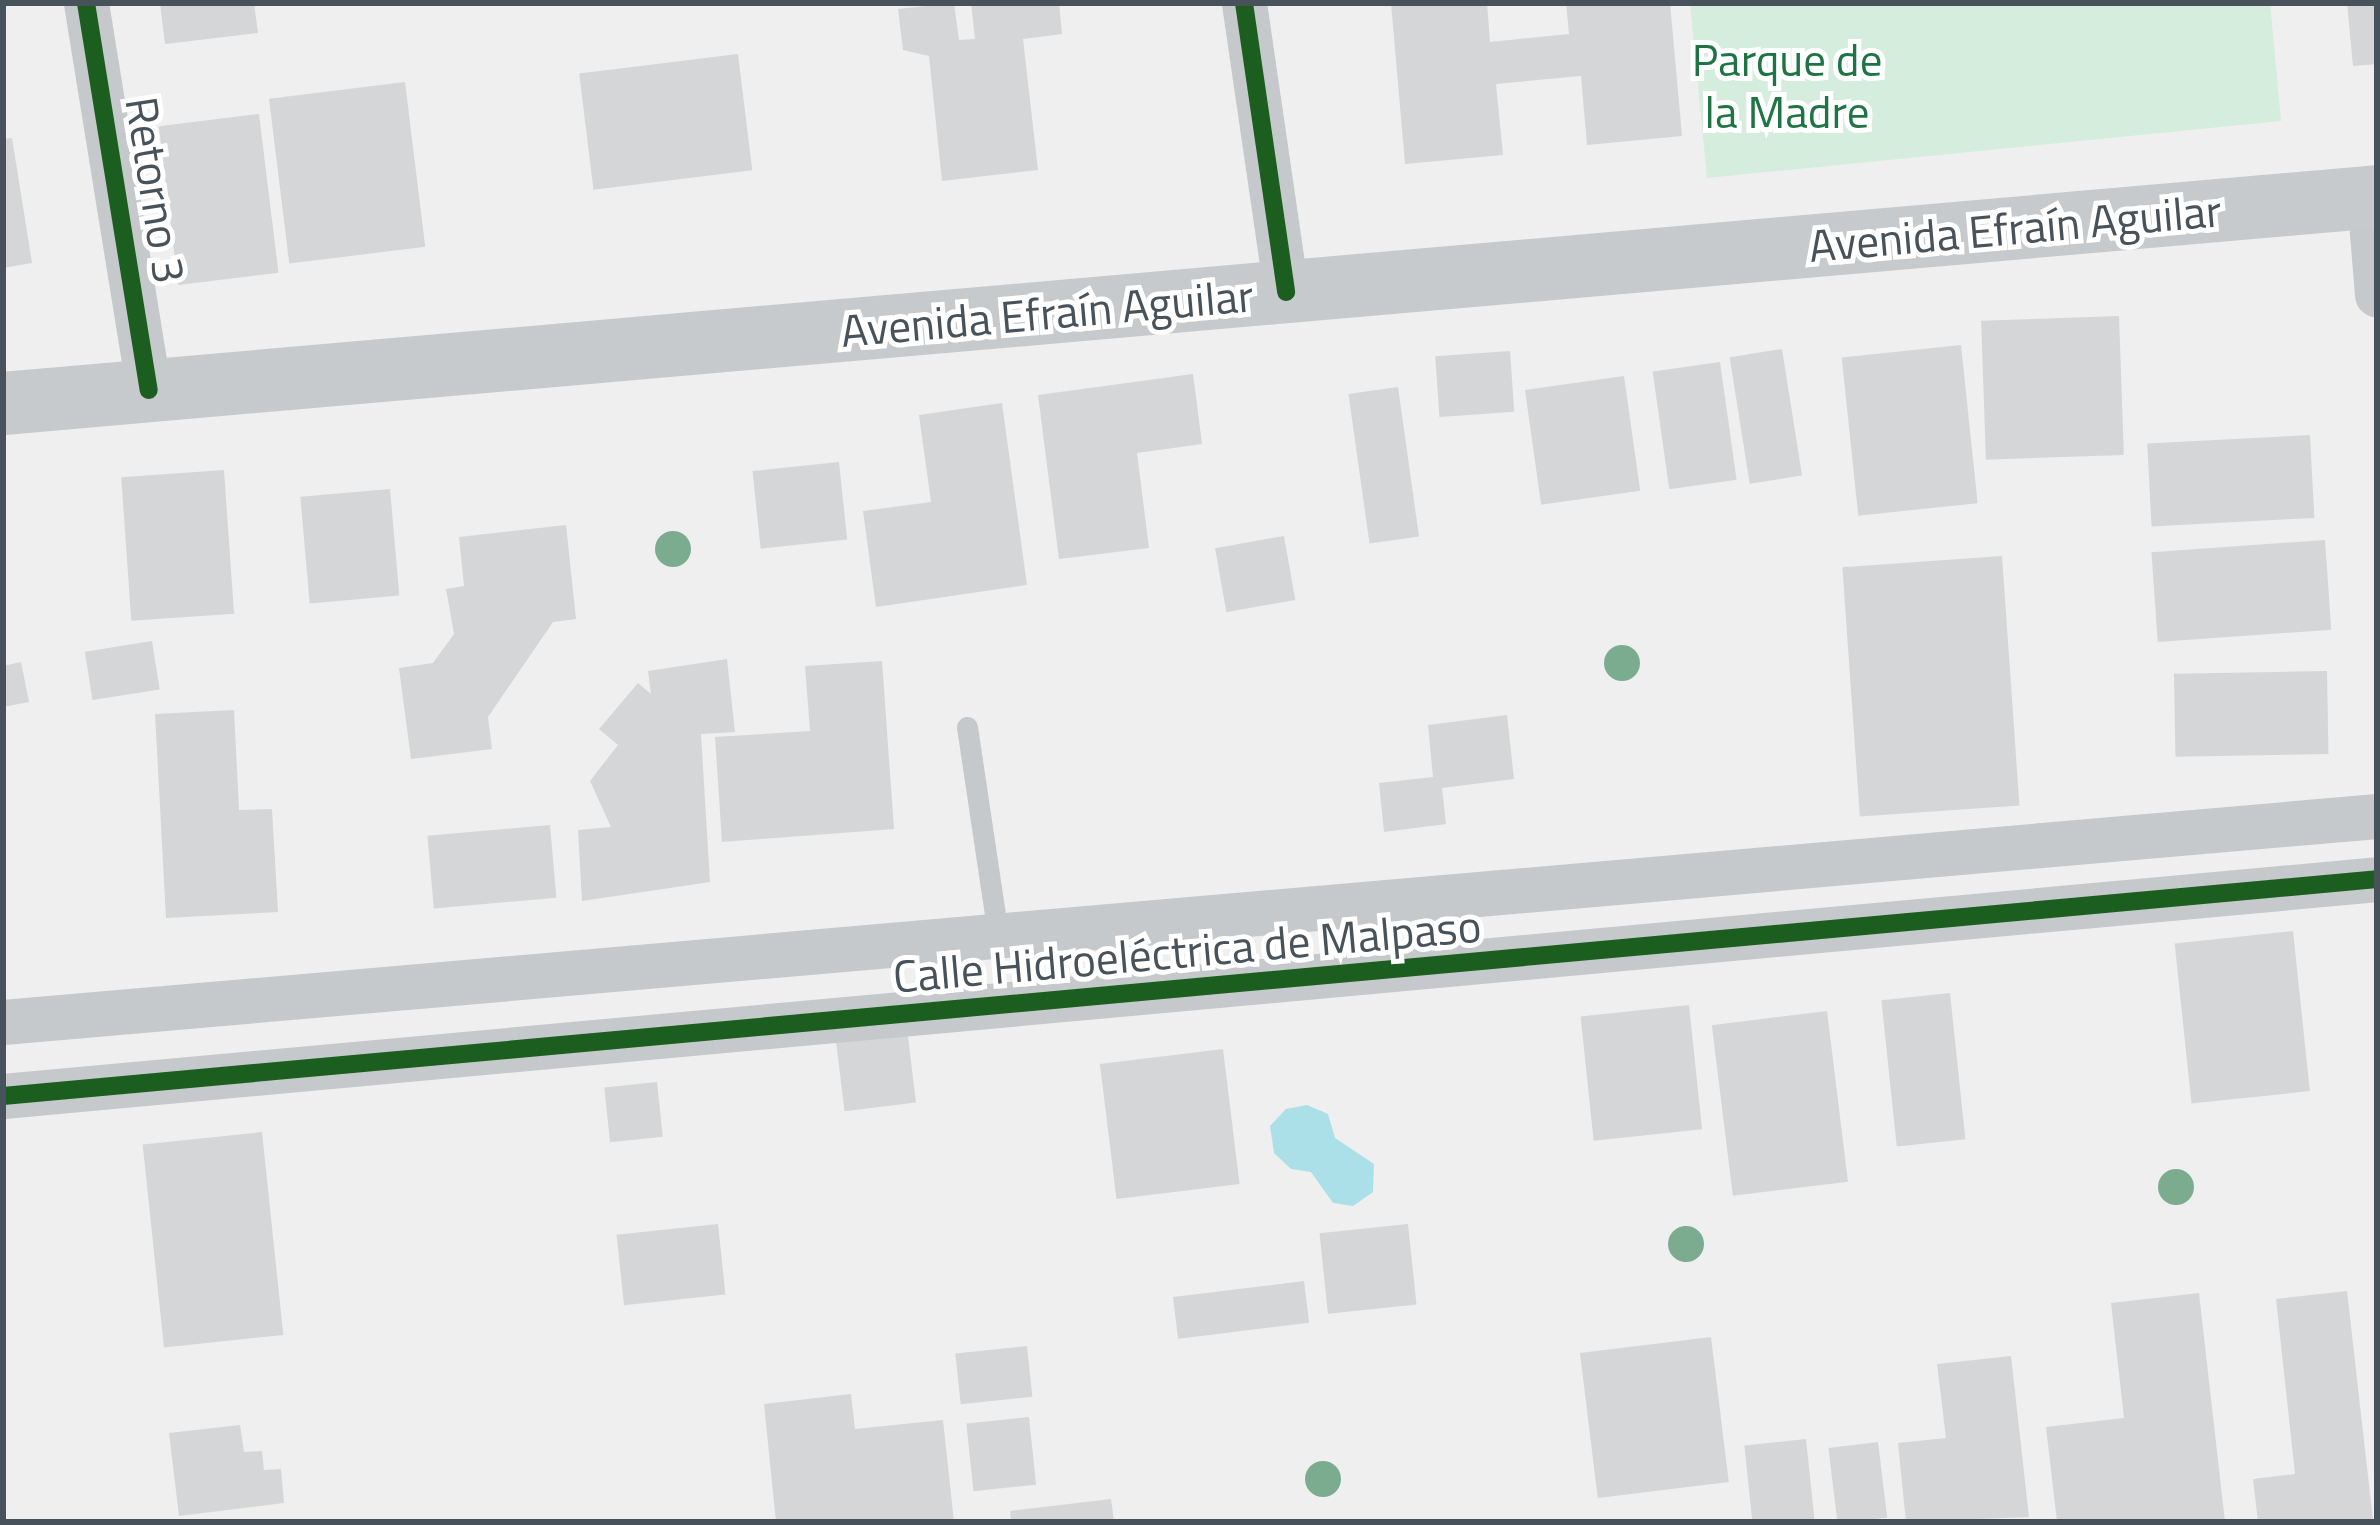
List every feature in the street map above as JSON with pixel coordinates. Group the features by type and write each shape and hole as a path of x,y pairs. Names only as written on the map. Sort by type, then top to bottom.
{"main road":[{"name":"Avenida Efraín Aguilar","path":"3,403 2373,197"}],"street":[{"name":"Retorno 3","path":"86,3 149,390"},
{"path":"1244,3 1286,292"},
{"path":"2373,197 2377,296"},
{"name":"Calle Hidroeléctrica de Malpaso","path":"3,1022 2377,816"},
{"name":"Calle Hidroeléctrica de Malpaso","path":"3,1096 2377,879"},
{"path":"998,935 1010,1007"}],"lane":[{"path":"967,727 998,935"}],"green space":[{"name":"Parque de la Madre","path":"1690,3 2270,3 2281,121 1707,178"}],"water":[{"path":"1307,1105 1328,1114 1335,1138 1374,1164 1373,1192 1353,1206 1333,1203 1311,1172 1291,1169 1274,1153 1270,1126 1286,1109"}],"building":[{"path":"160,3 254,3 258,33 165,44"},
{"path":"954,3 959,40 975,39 971,3 1059,3 1062,34 1023,39 1038,170 942,181 929,56 903,50 898,9"},
{"path":"1391,3 1487,3 1490,42 1569,34 1566,3 1670,3 1682,136 1587,145 1581,76 1496,84 1503,155 1405,164"},
{"path":"2347,3 2377,3 2377,64 2353,66"},
{"path":"738,54 752,170 593,190 579,73"},
{"path":"405,82 425,247 289,263 269,99"},
{"path":"259,114 278,273 178,285 159,126"},
{"path":"12,138 32,263 3,268 3,139"},
{"path":"2119,316 2124,455 1986,460 1981,321"},
{"path":"1961,345 1978,503 1858,516 1842,358"},
{"path":"1782,349 1802,475 1750,484 1730,357"},
{"path":"1510,351 1514,412 1439,417 1435,356"},
{"path":"1720,362 1737,480 1669,489 1653,371"},
{"path":"1193,374 1202,444 1137,453 1149,548 1059,559 1038,395"},
{"path":"1624,376 1640,491 1541,505 1525,390"},
{"path":"1398,387 1419,537 1370,543 1348,394"},
{"path":"1002,403 1027,585 876,607 863,511 931,502 919,415"},
{"path":"2310,435 2314,518 2152,526 2147,444"},
{"path":"839,462 847,540 761,549 752,471"},
{"path":"224,470 234,614 131,621 121,477"},
{"path":"390,489 399,596 310,603 300,497"},
{"path":"566,525 576,619 553,622 488,717 492,749 411,759 399,668 433,663 454,634 446,589 464,586 459,537"},
{"path":"1284,536 1295,600 1226,612 1215,548"},
{"path":"2325,540 2331,630 2158,642 2151,552"},
{"path":"2002,556 2019,805 1860,817 1842,567"},
{"path":"152,641 160,689 93,700 85,652"},
{"path":"727,659 735,732 701,734 710,882 582,901 578,830 611,827 590,781 618,745 599,729 638,683 651,694 648,671"},
{"path":"882,661 894,829 722,842 715,737 810,731 805,666"},
{"path":"21,662 29,702 3,707 3,666"},
{"path":"2327,671 2328,754 2175,757 2174,674"},
{"path":"234,710 239,810 272,809 278,912 166,918 155,714"},
{"path":"1507,715 1514,779 1442,788 1446,824 1384,832 1379,783 1433,777 1428,725"},
{"path":"550,825 556,898 434,908 427,836"},
{"path":"2293,931 2310,1091 2191,1104 2175,943"},
{"path":"1950,993 1965,1139 1897,1146 1881,1000"},
{"path":"1689,1005 1702,1129 1594,1141 1581,1016"},
{"path":"1827,1011 1848,1182 1733,1196 1712,1025"},
{"path":"907,1029 916,1102 845,1111 836,1038"},
{"path":"1223,1049 1240,1184 1116,1199 1100,1064"},
{"path":"657,1082 663,1137 610,1142 604,1088"},
{"path":"262,1132 283,1335 164,1347 143,1145"},
{"path":"718,1224 725,1295 624,1305 617,1235"},
{"path":"1408,1224 1416,1305 1328,1314 1319,1233"},
{"path":"1304,1281 1309,1323 1178,1339 1173,1297"},
{"path":"2347,1291 2373,1520 2258,1522 2253,1479 2295,1474 2276,1299"},
{"path":"2199,1293 2225,1522 2057,1522 2046,1427 2124,1418 2111,1303"},
{"path":"1711,1337 1729,1482 1598,1498 1580,1353"},
{"path":"1027,1346 1032,1397 961,1404 955,1354"},
{"path":"2011,1356 2029,1517 1906,1522 1898,1443 1946,1438 1937,1364"},
{"path":"851,1394 855,1429 943,1420 954,1522 776,1522 764,1404"},
{"path":"1029,1417 1036,1485 973,1491 966,1424"},
{"path":"240,1425 244,1452 262,1451 264,1470 281,1469 284,1503 179,1516 169,1433"},
{"path":"1806,1439 1815,1522 1752,1522 1744,1445"},
{"path":"1878,1442 1887,1517 1837,1522 1828,1448"},
{"path":"1111,1499 1114,1522 1011,1522 1010,1511"}],"cycle path":[{"path":"86,3 149,390"},
{"path":"1244,3 1286,292"},
{"path":"3,1096 2377,879"}]}
